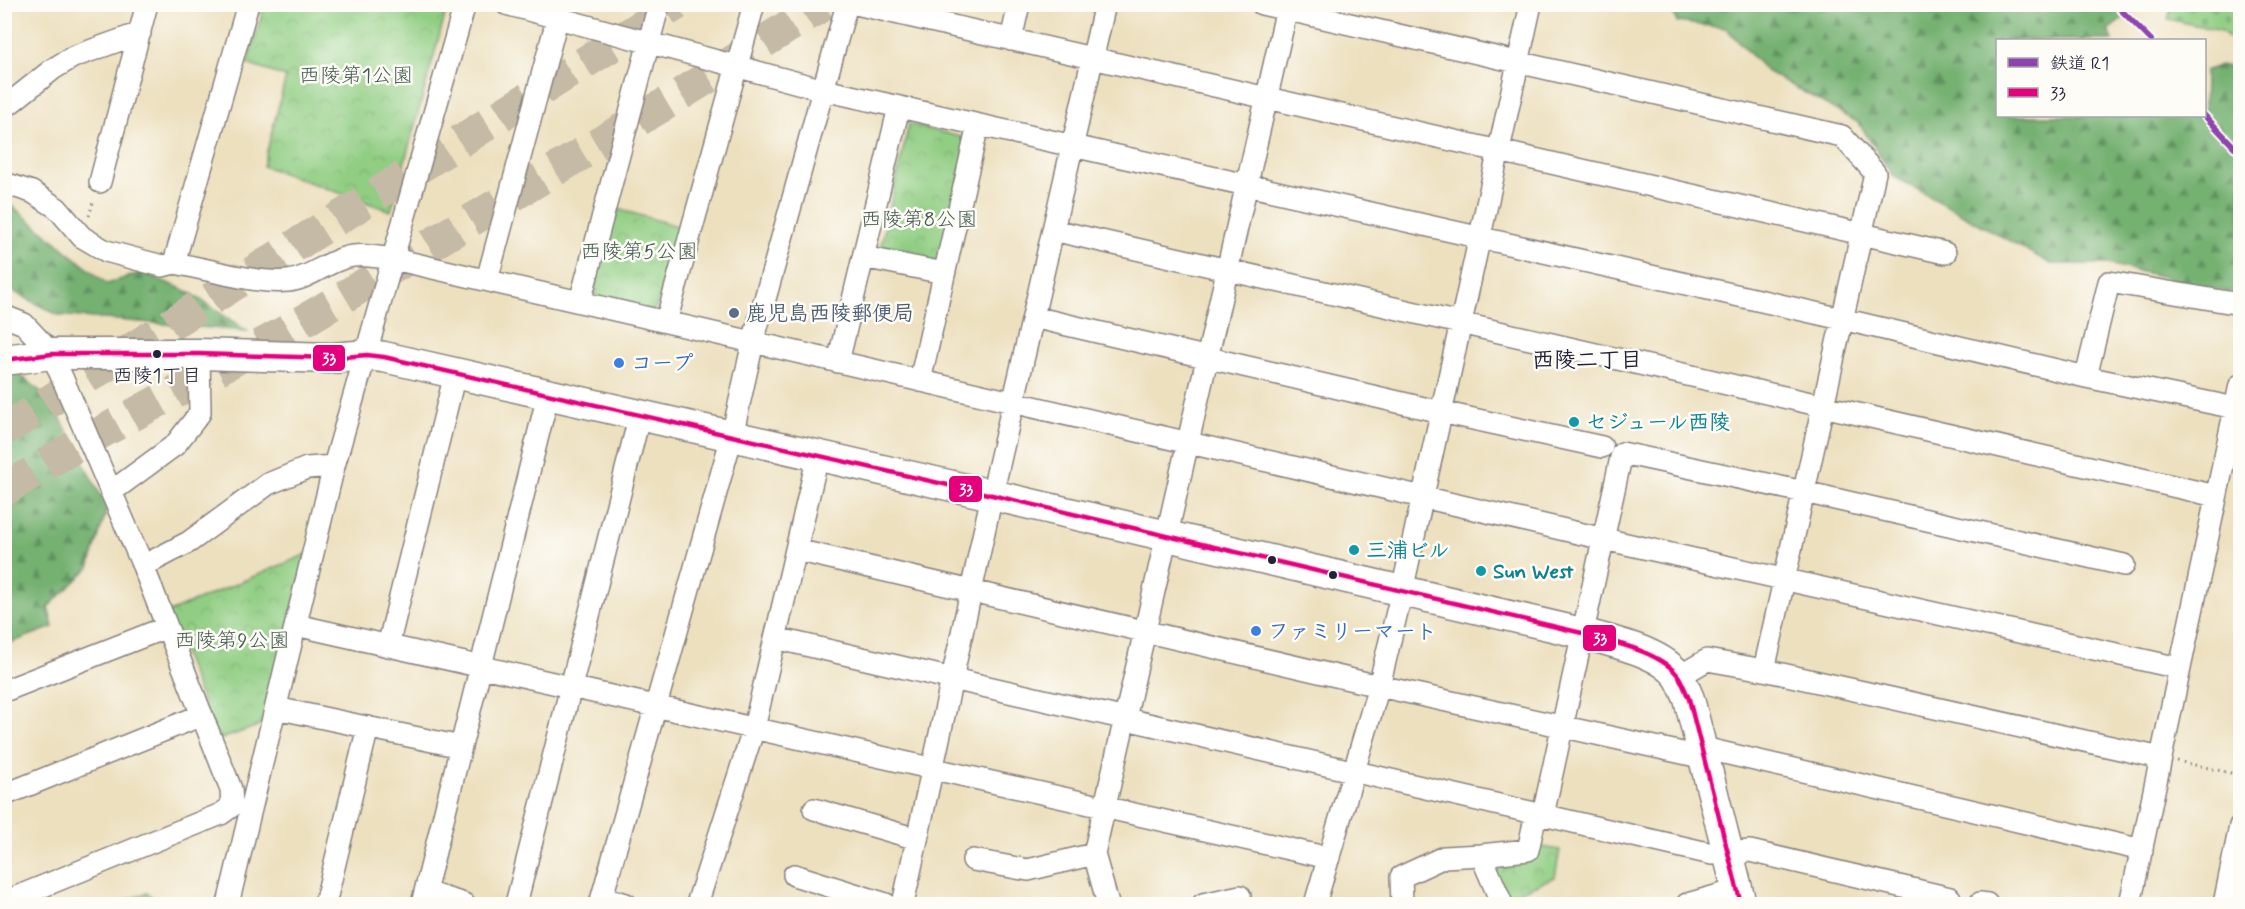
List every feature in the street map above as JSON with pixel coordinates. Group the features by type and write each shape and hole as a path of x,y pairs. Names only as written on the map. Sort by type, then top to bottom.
{"street":[{"path":"99,182 147,4"},
{"path":"174,263 248,4"},
{"path":"228,904 334,466 465,4"},
{"path":"506,4 560,11 649,43 824,90 1842,319 2086,377 2238,408"},
{"path":"580,302 659,4"},
{"path":"666,322 754,4"},
{"path":"626,904 602,901 732,436 753,342 847,4"},
{"path":"856,4 934,13 1011,40 1945,253"},
{"path":"1011,40 1019,4"},
{"path":"903,904 971,591 1105,4"},
{"path":"1262,4 1288,7 1842,136 1875,173 1764,670"},
{"path":"1316,904 1379,686 1402,591 1531,4"},
{"path":"1108,904 1094,854 1288,7"},
{"path":"487,280 560,11"},
{"path":"4,108 53,69 73,57 140,33"},
{"path":"838,362 899,107"},
{"path":"920,381 978,125"},
{"path":"4,183 32,192 57,208 82,237 106,251 162,266 174,263 272,281 290,281 344,258 361,255 394,259 1604,539 2179,668"},
{"path":"1053,230 2216,496"},
{"path":"863,257 944,273"},
{"path":"2086,377 2109,282 2241,303"},
{"path":"4,316 24,324 52,354 167,627 231,789 232,806 221,814 4,902"},
{"path":"1033,317 1602,447"},
{"path":"4,360 52,354 199,354 332,358 366,355 384,357 993,495 1582,633 1634,649 1667,664 1678,677 1689,699 1739,897 1687,904"},
{"path":"111,492 175,446 200,412 199,354"},
{"path":"388,646 456,374"},
{"path":"2130,904 2216,496 2238,408 2241,385"},
{"path":"464,904 424,898 548,395"},
{"path":"516,904 572,687 638,415"},
{"path":"1402,904 1401,877 1443,857 1528,850 1534,823 1543,815 1622,453 2124,565"},
{"path":"697,904 754,728 818,456"},
{"path":"143,567 189,542 268,484 307,468 334,466"},
{"path":"796,550 1562,727 1704,753 2142,849"},
{"path":"296,625 1329,858"},
{"path":"4,691 167,627"},
{"path":"776,638 1712,854 1750,851 1950,898"},
{"path":"1678,677 1707,660 1764,670 2161,758"},
{"path":"276,708 461,747"},
{"path":"4,795 202,715"},
{"path":"325,904 368,727"},
{"path":"814,809 917,839"},
{"path":"2224,904 2241,826"},
{"path":"973,860 1028,870 1094,854"},
{"path":"1481,855 1502,904"},
{"path":"794,875 886,904"},
{"path":"1203,904 1240,896"}],"path":[{"path":"82,237 99,182"},
{"path":"2161,758 2241,775"}],"green space":[{"name":"西陵第1公園","path":"265,5 437,5 447,8 391,211 263,166 286,77 247,64"},
{"path":"1668,5 2141,5 2108,30 2112,39 1996,39 1996,117 2206,117 2206,71 2220,65 2240,69 2240,290 2228,292 2108,264 2051,264 1893,176 1859,123 1766,71 1726,28 1677,22"},
{"path":"2172,5 2240,5 2240,48 2222,31 2168,19"},
{"name":"西陵第8公園","path":"909,124 969,139 941,264 880,250"},
{"path":"5,200 107,284 142,272 189,292 247,331 58,315 5,287"},
{"name":"西陵第5公園","path":"614,208 681,227 657,306 652,311 593,295"},
{"path":"13,369 51,400 107,508 89,568 48,607 53,627 5,645 4,372"},
{"name":"西陵第9公園","path":"307,554 264,724 218,740 167,613"},
{"path":"1537,846 1560,850 1555,877 1506,897 1494,871 1499,860 1534,859"},
{"path":"147,893 162,904 115,904"}],"tunnel":[{"path":"4,430 677,4"},
{"path":"4,490 69,450 287,331 670,101 824,4"}],"rail line":[{"name":"R1","path":"2115,4 2150,39"},
{"name":"R1","path":"2206,117 2240,153"}],"transit line":[{"name":"33","path":"4,360 52,354 199,354 332,358 367,355 384,357 992,495 1621,644 1660,660 1671,668 1683,685 1689,699 1741,904"}],"place":[{"name":"鹿児島西陵郵便局","path":"734,313"},
{"name":"西陵1丁目","path":"157,354"},
{"name":"コープ","path":"619,363"},
{"name":"セジュール西陵","path":"1574,422"},
{"name":"三浦ビル","path":"1354,550"},
{"name":"Sun West","path":"1481,571"},
{"name":"ファミリーマート","path":"1256,631"}],"district":[{"name":"西陵二丁目","path":"1587,359"}]}
